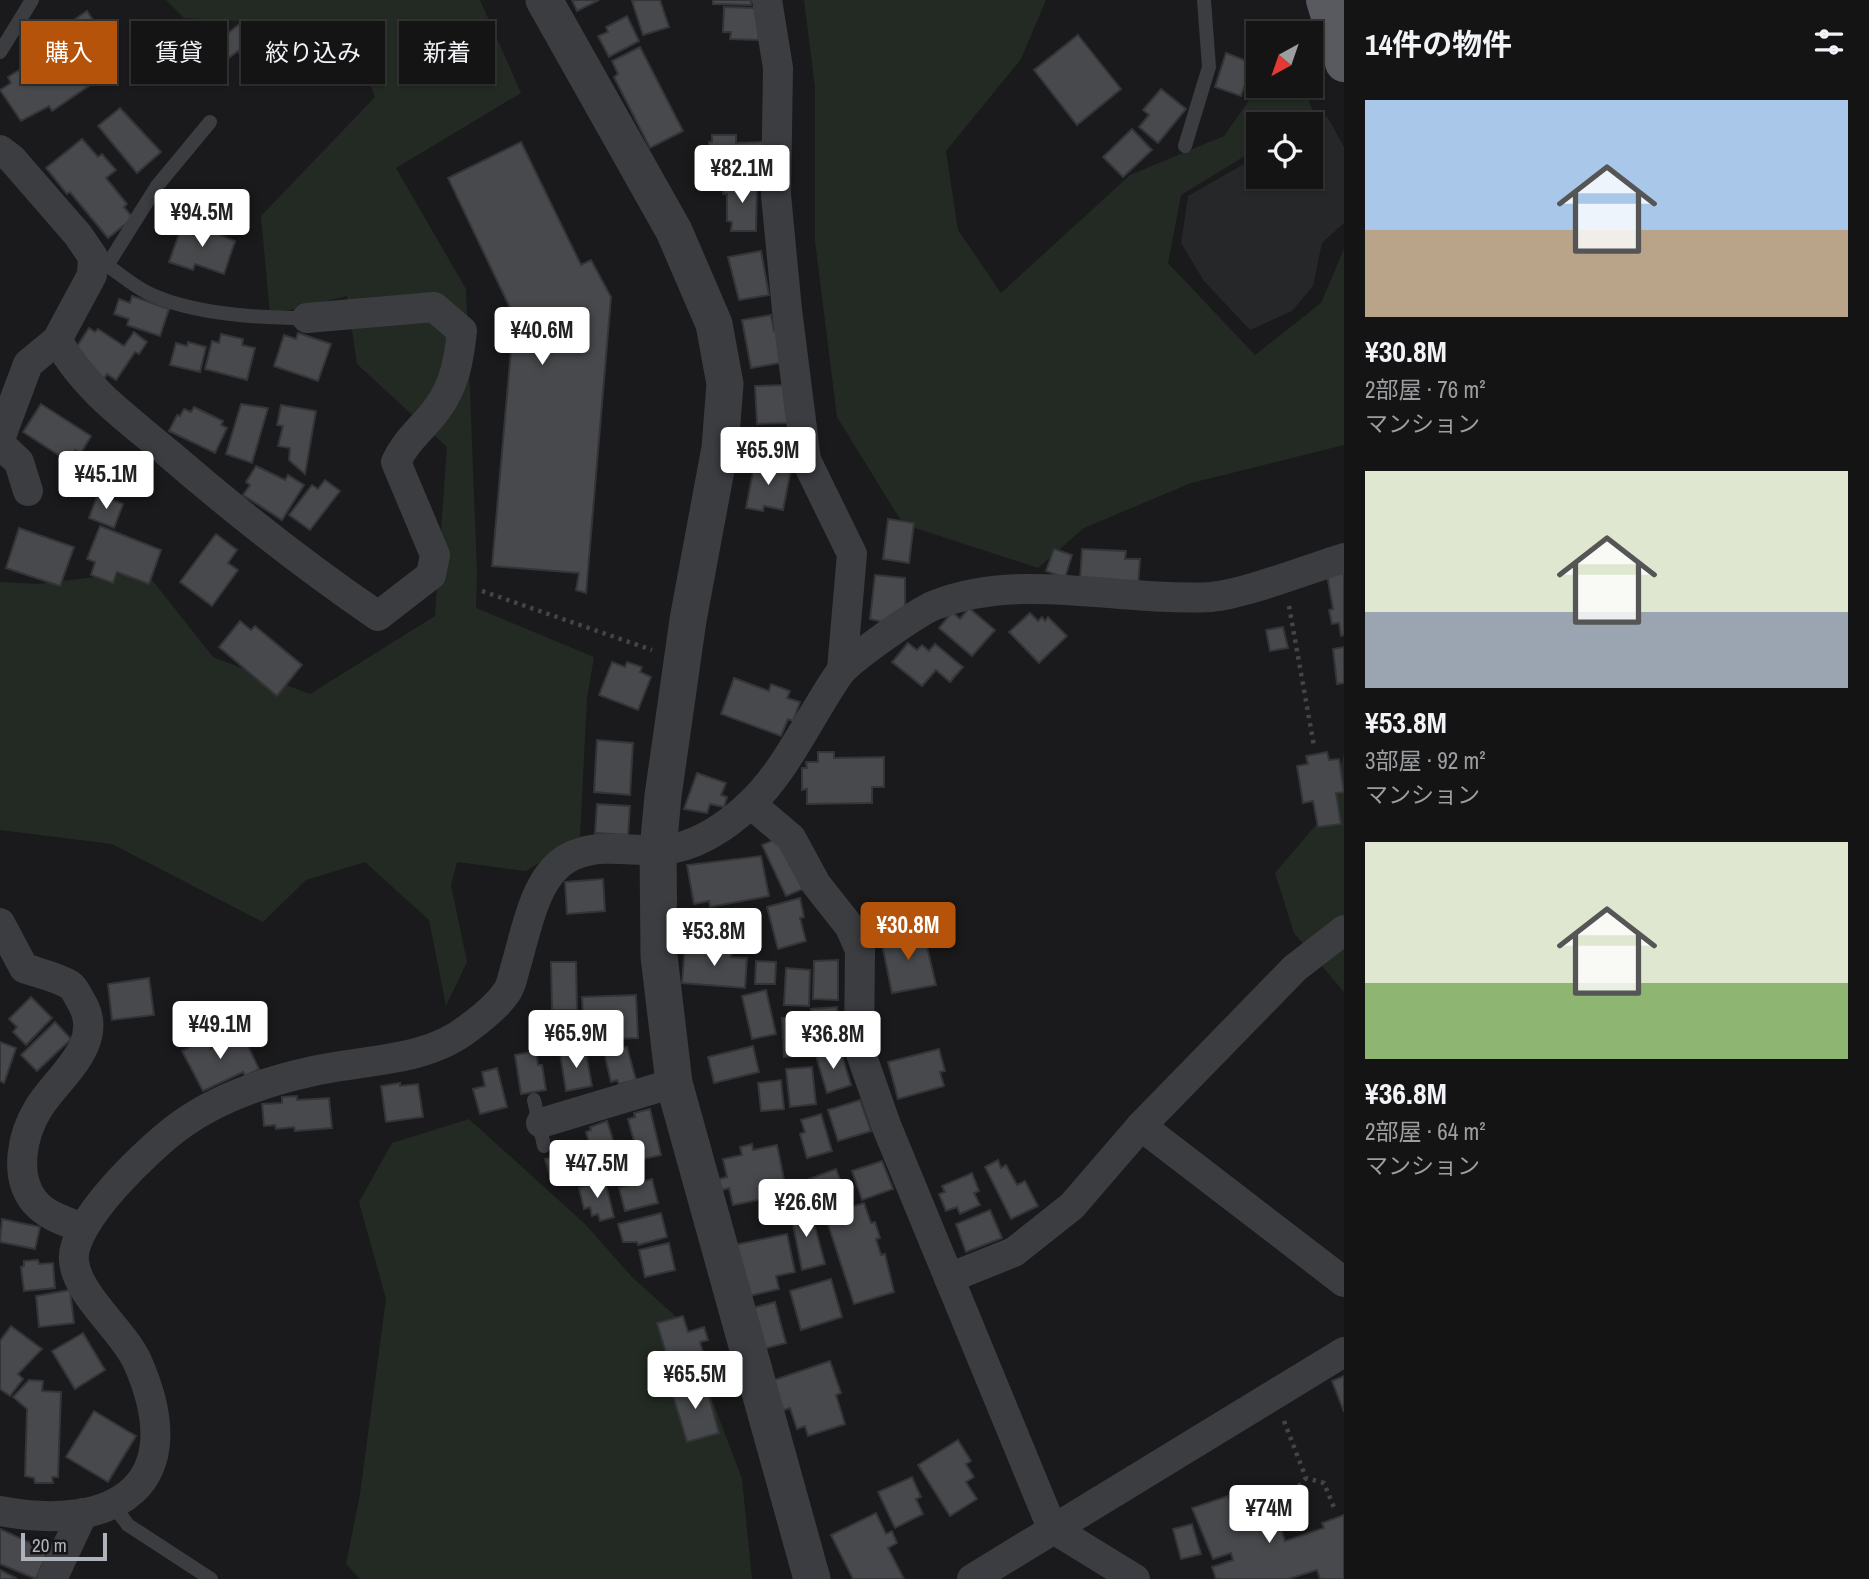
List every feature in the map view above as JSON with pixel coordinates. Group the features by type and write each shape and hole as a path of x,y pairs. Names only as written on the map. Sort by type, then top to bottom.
{"main road":[{"path":"1325,0 1344,63"}],"street":[{"path":"544,0 674,231 714,324 724,384 720,448 682,660 658,850 659,956 674,1083 812,1579"},
{"path":"767,0 778,68 778,208 806,460 852,554 842,669"},
{"path":"0,150 12,159 100,261 57,340 28,364 0,439"},
{"path":"57,340 75,371 119,415 220,498 378,616 431,575 435,555 396,462 404,445 438,408 458,368 462,331 434,307 307,318"},
{"path":"0,444 19,461 28,491"},
{"path":"0,1511 48,1516 83,1513 113,1505 133,1492 148,1475 153,1457 154,1420 133,1354 81,1283 74,1261 80,1227 117,1185 181,1125 235,1094 309,1072 425,1052 467,1030 508,991 546,877 570,856 603,848 658,850 691,846 751,804 805,733 842,669 930,607 978,592 1047,590 1157,599 1219,596 1344,558"},
{"path":"751,804 791,838 816,884 850,927 860,950 859,1048 886,1125 1052,1528 1135,1579"},
{"path":"0,923 24,968 72,986 85,1008 88,1031 81,1054 38,1109 26,1137 21,1171 33,1200 52,1216 80,1227"},
{"path":"949,1278 1014,1252 1072,1206 1141,1126 1295,968 1344,930"},
{"path":"539,1123 674,1083"},
{"path":"1141,1126 1344,1282"},
{"path":"972,1579 1344,1352"},
{"path":"51,1579 83,1513"}],"lane":[{"path":"0,52 32,0"},
{"path":"1185,146 1209,67 1204,0"},
{"path":"210,122 100,261 145,292 164,300 254,318 307,318"},
{"path":"113,1505 128,1525 211,1579"}],"path":[{"path":"1283,576 1314,746"},
{"path":"482,591 682,660"},
{"path":"1270,1396 1284,1421 1306,1478"},
{"path":"1306,1478 1324,1483 1335,1510"},
{"path":"1296,1526 1284,1493 1297,1488 1306,1478"}],"shaded area":[{"path":"166,0 480,0 489,21 399,21 399,84 495,84 495,34 521,93 396,168 466,289 477,572 476,608 594,657 587,698 580,837 526,871 457,862 451,885 467,962 446,1006 429,920 365,862 306,880 263,922 112,844 0,830 0,582 37,584 145,571 213,657 310,694 435,616 447,447 357,364 347,296 270,315 261,216 375,97 370,84 385,84 385,21 241,22 184,18"},
{"path":"804,0 1046,0 1021,59 946,151 958,230 1001,293 1130,175 1224,136 1251,98 1308,98 1313,112 1246,112 1246,155 1181,195 1168,263 1255,355 1321,303 1344,249 1344,445 1191,483 1084,528 1038,568 903,524 837,417 815,241 815,88"},
{"path":"1327,116 1344,147 1344,223 1322,243 1313,286 1292,311 1250,330 1204,281 1181,243 1188,196 1246,163 1246,189 1323,189 1323,118"},
{"path":"1344,752 1344,992 1294,933 1275,873 1332,806"},
{"path":"469,1119 586,1225 632,1277 683,1323 742,1479 752,1579 360,1579 346,1564 360,1494 386,1299 359,1202 392,1143"}],"building":[{"path":"572,0 599,0 577,11"},
{"path":"660,0 669,27 643,35 632,1"},
{"path":"713,0 751,0 751,5 713,4"},
{"path":"724,7 756,8 759,40 730,39 731,32 723,32"},
{"path":"87,11 94,21 72,21"},
{"path":"627,16 639,41 609,57 598,36 608,32 606,27"},
{"path":"241,23 241,56 238,51 227,59 227,34"},
{"path":"1078,35 1121,89 1077,125 1034,70"},
{"path":"640,47 683,131 650,148 614,77 618,74 612,61"},
{"path":"1226,53 1246,61 1246,81 1241,96 1215,87"},
{"path":"21,69 21,84 92,84 52,111 49,106 21,121 0,90 11,83 8,77"},
{"path":"1161,89 1186,109 1158,143 1139,127 1149,115 1143,110"},
{"path":"120,108 161,152 137,173 98,126"},
{"path":"1132,129 1152,150 1123,177 1103,157"},
{"path":"712,135 736,135 736,143 766,142 766,176 709,176 709,142 712,142"},
{"path":"82,139 98,157 102,154 116,170 106,178 127,204 124,207 133,218 108,238 46,168"},
{"path":"521,142 581,265 591,260 611,297 586,593 576,590 579,573 492,566 514,316 448,178"},
{"path":"723,181 757,181 756,231 731,231 732,222 727,221 727,194 723,194"},
{"path":"184,220 235,241 224,274 195,264 193,270 169,262"},
{"path":"761,251 769,295 739,300 728,257"},
{"path":"132,296 169,309 160,336 127,325 129,319 114,314 119,299 130,303"},
{"path":"771,315 774,331 780,330 780,363 751,368 742,320"},
{"path":"89,328 95,332 98,329 124,346 134,332 147,342 139,354 135,352 116,380 107,374 104,379 74,351"},
{"path":"298,333 331,344 318,381 274,366 284,335 296,339"},
{"path":"221,334 243,339 242,345 255,348 247,380 205,369 212,341 219,343"},
{"path":"188,342 206,347 200,372 170,365 176,343 187,346"},
{"path":"787,385 789,423 757,424 755,386"},
{"path":"41,404 91,436 81,453 75,450 68,461 23,432"},
{"path":"241,404 268,408 252,463 226,454"},
{"path":"281,405 316,411 305,474 289,460 290,448 278,446 283,426 277,425"},
{"path":"194,407 223,421 221,425 227,428 215,453 169,431 177,415 180,416 184,409 191,412"},
{"path":"755,462 791,469 783,510 764,506 763,511 746,508"},
{"path":"256,466 285,480 288,475 304,485 282,520 243,495 250,485 246,482"},
{"path":"325,480 340,491 310,530 289,515 312,485 318,489"},
{"path":"98,494 123,504 114,528 89,518"},
{"path":"888,519 914,523 909,563 883,559"},
{"path":"100,526 161,550 149,584 117,572 113,583 91,575 95,562 87,559"},
{"path":"19,528 74,547 60,586 6,568"},
{"path":"216,534 237,550 228,563 238,570 212,606 180,582"},
{"path":"1054,549 1072,555 1065,578 1046,571"},
{"path":"1082,549 1126,551 1125,559 1140,559 1138,585 1080,581"},
{"path":"1344,572 1344,635 1341,636 1339,623 1332,624 1329,610 1333,609 1327,575"},
{"path":"875,575 905,578 905,606 883,622 870,619"},
{"path":"969,608 995,630 972,656 939,628 952,612 960,619"},
{"path":"1030,613 1038,621 1042,617 1045,621 1048,617 1067,636 1039,663 1009,632"},
{"path":"240,621 251,630 255,626 302,665 277,696 219,647"},
{"path":"1283,627 1288,648 1270,651 1266,630"},
{"path":"908,643 917,650 922,645 929,651 935,644 963,667 950,682 936,670 922,686 892,662"},
{"path":"1344,647 1344,683 1337,684 1333,649"},
{"path":"612,662 625,667 627,662 642,667 640,672 651,677 638,710 599,695"},
{"path":"734,678 769,691 771,684 790,691 787,698 800,702 793,721 788,719 781,736 721,714"},
{"path":"597,740 633,743 630,795 594,792"},
{"path":"818,752 834,752 834,758 884,757 884,787 872,787 872,803 807,804 807,789 802,790 802,768 807,768 806,762 818,762"},
{"path":"1327,752 1329,760 1339,759 1344,792 1336,793 1341,824 1318,827 1313,801 1303,803 1297,766 1308,764 1306,756"},
{"path":"697,773 726,783 721,795 727,797 724,807 710,804 707,813 684,809"},
{"path":"597,804 630,806 628,835 595,833"},
{"path":"778,838 803,889 786,896 762,845"},
{"path":"761,856 769,896 710,907 709,901 694,904 687,865"},
{"path":"603,879 605,911 567,914 565,882"},
{"path":"800,898 804,917 800,918 806,941 778,949 767,907"},
{"path":"923,930 936,985 892,993 881,939"},
{"path":"685,946 732,950 731,957 747,958 745,988 682,983"},
{"path":"838,960 838,1000 813,999 814,961"},
{"path":"756,961 776,962 775,984 755,984"},
{"path":"551,962 576,962 577,1010 552,1010"},
{"path":"786,968 810,970 809,1006 784,1005"},
{"path":"149,978 154,1015 112,1020 108,984"},
{"path":"766,990 776,1034 752,1039 742,996"},
{"path":"636,995 638,1038 584,1040 582,997"},
{"path":"31,997 52,1018 26,1045 13,1032 17,1027 9,1019"},
{"path":"837,1007 840,1046 814,1048 811,1009"},
{"path":"537,1011 562,1015 559,1045 533,1043"},
{"path":"807,1017 809,1055 784,1057 782,1018"},
{"path":"55,1022 71,1039 37,1071 21,1055"},
{"path":"242,1034 259,1069 245,1076 243,1072 203,1091 182,1051 206,1039 211,1049"},
{"path":"0,1042 16,1048 4,1083 0,1081"},
{"path":"753,1046 759,1072 714,1083 708,1057"},
{"path":"627,1047 636,1080 619,1084 617,1080 611,1082 604,1052"},
{"path":"585,1048 592,1086 566,1091 560,1053"},
{"path":"840,1049 851,1085 827,1093 816,1056"},
{"path":"939,1049 945,1071 940,1072 944,1086 898,1099 888,1062"},
{"path":"536,1051 538,1065 542,1065 546,1090 521,1094 515,1055"},
{"path":"812,1067 816,1104 790,1107 786,1069"},
{"path":"497,1068 507,1107 480,1114 473,1089 485,1086 482,1072"},
{"path":"781,1080 784,1109 761,1111 758,1083"},
{"path":"400,1083 400,1086 418,1084 423,1117 386,1122 381,1086"},
{"path":"297,1096 297,1100 329,1098 332,1128 295,1131 294,1127 276,1129 275,1125 264,1126 262,1104 282,1103 282,1097"},
{"path":"860,1100 871,1131 838,1141 828,1110"},
{"path":"650,1109 661,1155 639,1160 628,1119 635,1117 634,1113"},
{"path":"821,1114 832,1151 807,1158 800,1134 805,1132 801,1120"},
{"path":"607,1121 621,1165 598,1172 586,1132 591,1130 590,1127"},
{"path":"752,1144 753,1150 777,1145 787,1194 733,1205 729,1188 722,1190 719,1179 727,1177 723,1159 742,1155 740,1147"},
{"path":"584,1148 592,1176 568,1182 566,1175 550,1176 545,1159"},
{"path":"998,1160 1001,1168 1006,1165 1017,1185 1025,1181 1038,1206 1011,1219 985,1167"},
{"path":"882,1161 893,1189 862,1200 852,1171"},
{"path":"836,1169 848,1201 821,1210 809,1179"},
{"path":"972,1173 979,1191 974,1193 980,1205 960,1214 957,1207 946,1211 939,1194 945,1192 942,1186"},
{"path":"652,1179 658,1203 625,1211 619,1188"},
{"path":"605,1181 614,1217 600,1221 598,1214 592,1216 590,1207 584,1209 579,1188"},
{"path":"864,1203 871,1223 875,1222 880,1238 876,1239 881,1255 885,1254 894,1292 854,1304 825,1215"},
{"path":"805,1205 811,1228 815,1227 825,1264 802,1270 790,1209"},
{"path":"990,1210 1002,1238 966,1252 956,1224"},
{"path":"661,1213 667,1237 638,1245 637,1242 623,1242 618,1224"},
{"path":"2,1219 40,1227 35,1249 0,1242"},
{"path":"787,1234 795,1272 776,1276 779,1289 745,1297 734,1245"},
{"path":"669,1243 675,1270 645,1277 639,1250"},
{"path":"38,1260 39,1264 53,1263 55,1288 24,1291 21,1267 24,1266 24,1261"},
{"path":"831,1279 842,1317 801,1330 790,1291"},
{"path":"70,1290 74,1323 39,1327 36,1296"},
{"path":"775,1302 786,1343 759,1350 748,1309"},
{"path":"683,1316 688,1332 704,1327 708,1340 700,1342 703,1352 692,1355 699,1376 675,1384 657,1323"},
{"path":"11,1326 42,1349 18,1374 23,1379 10,1396 0,1389 0,1341"},
{"path":"83,1333 105,1370 75,1389 52,1351"},
{"path":"830,1361 841,1393 836,1395 845,1424 808,1436 805,1426 797,1429 790,1408 781,1411 774,1380"},
{"path":"1344,1376 1344,1412 1332,1381"},
{"path":"704,1379 719,1433 687,1442 671,1389"},
{"path":"29,1380 43,1381 42,1391 61,1392 58,1477 52,1477 53,1483 35,1483 34,1478 25,1476 27,1409 13,1397"},
{"path":"94,1411 136,1436 108,1482 66,1457"},
{"path":"958,1440 971,1461 966,1464 974,1477 966,1482 977,1499 950,1516 918,1465"},
{"path":"912,1477 921,1497 916,1499 923,1514 895,1528 878,1492"},
{"path":"1228,1496 1237,1521 1262,1513 1260,1508 1273,1504 1285,1541 1324,1528 1322,1523 1344,1515 1344,1579 1320,1579 1317,1570 1288,1579 1216,1579 1212,1567 1233,1560 1231,1553 1213,1559 1192,1508"},
{"path":"876,1513 886,1534 892,1531 897,1543 888,1548 904,1579 853,1579 831,1535"},
{"path":"1192,1524 1201,1554 1181,1559 1173,1529"},
{"path":"0,1529 48,1551 36,1579 0,1564"},
{"path":"0,1570 16,1578 16,1579 0,1579"}]}
